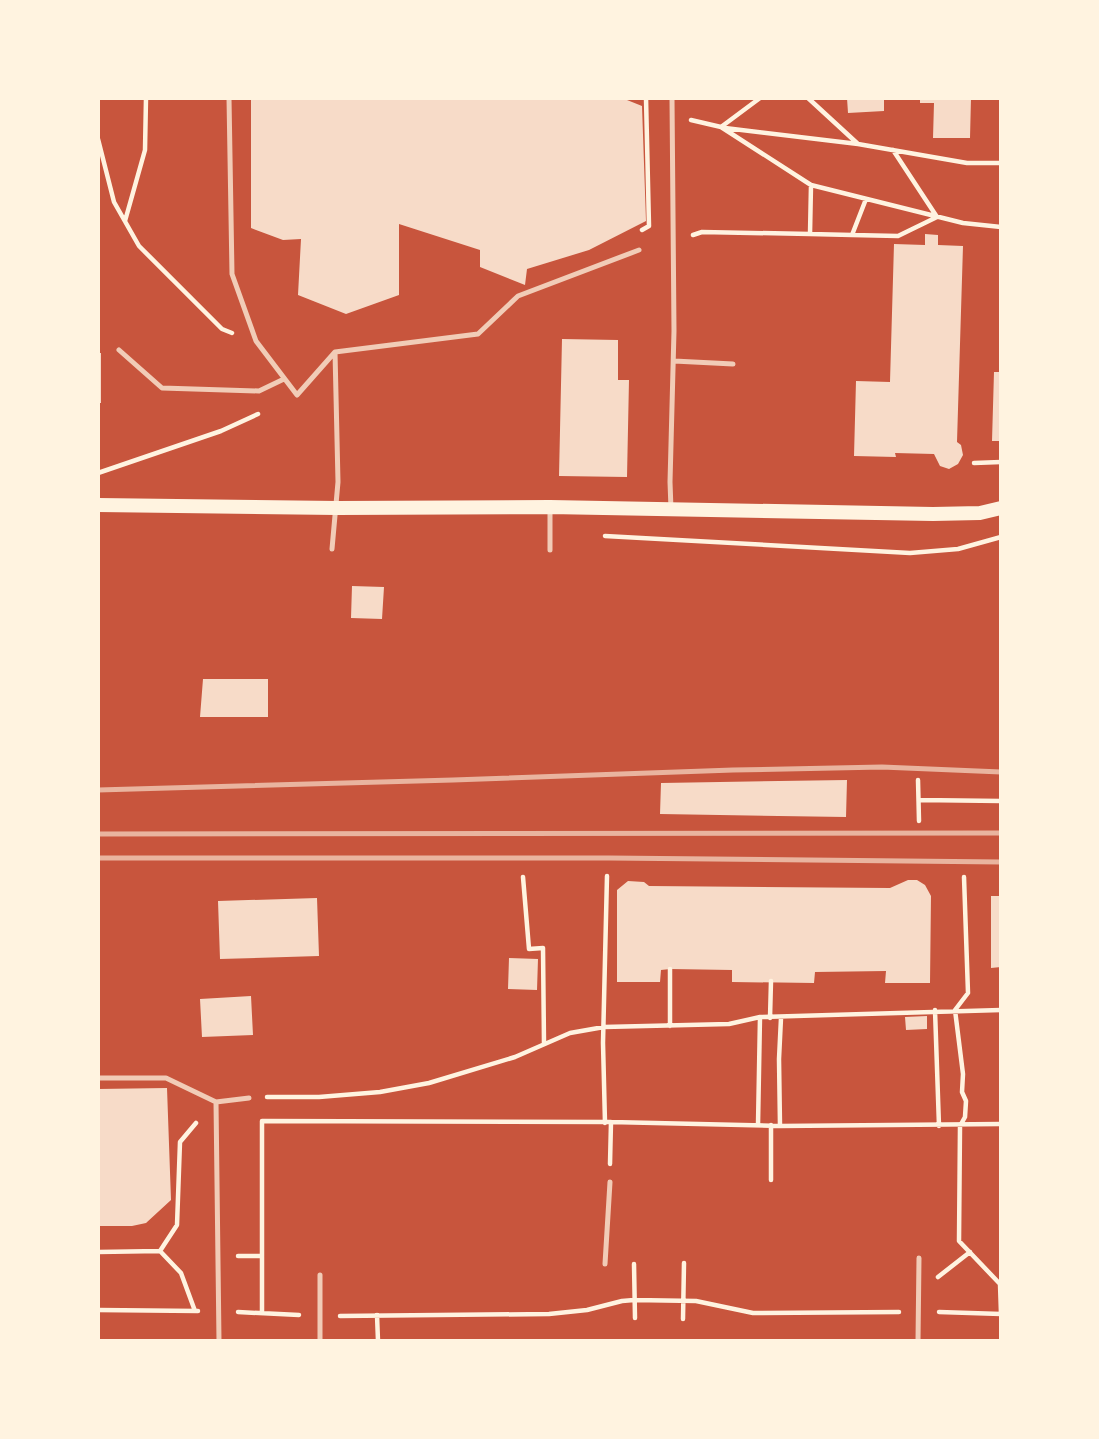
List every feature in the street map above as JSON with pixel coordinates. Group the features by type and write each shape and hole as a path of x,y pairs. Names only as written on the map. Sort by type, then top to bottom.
{"main road":[{"path":"98,505 550,507 933,514 980,513 1001,508"}],"lane":[{"path":"229,98 232,274 257,341 297,395 335,352 478,334 518,296 639,250"},
{"path":"671,509 674,361 672,98"},
{"path":"119,350 162,388 259,391 284,379"},
{"path":"332,549 337,508 335,352"},
{"path":"674,361 733,364"},
{"path":"550,507 550,550"},
{"path":"98,1078 166,1078 216,1102 249,1098"},
{"path":"216,1102 219,1341"},
{"path":"605,1264 610,1182"},
{"path":"919,1258 919,1341"},
{"path":"320,1275 320,1341"}],"path":[{"path":"125,221 145,150 146,98"},
{"path":"646,98 649,226"},
{"path":"720,127 760,98"},
{"path":"808,98 858,144"},
{"path":"672,116 720,127 858,144 967,163 1001,163"},
{"path":"720,127 811,185 963,223 1001,227"},
{"path":"98,139 114,202 139,246 222,330 257,341"},
{"path":"892,149 937,217"},
{"path":"810,234 811,185"},
{"path":"852,235 866,199"},
{"path":"674,241 702,232 898,236 937,217"},
{"path":"98,473 221,431 297,395"},
{"path":"974,463 1001,463"},
{"path":"550,533 910,553 958,549 1001,537"},
{"path":"918,780 919,821"},
{"path":"919,800 1001,802"},
{"path":"607,876 604,1027 610,1182"},
{"path":"523,877 529,949 543,948 544,1044"},
{"path":"98,1310 321,1316 549,1314 587,1310 622,1301 683,1300 753,1313 1001,1314 1000,1284 959,1241 960,1126 965,1117 966,1101 962,1092 963,1074 956,1010 968,993 964,877"},
{"path":"670,970 670,1026"},
{"path":"770,1018 771,981"},
{"path":"935,1010 939,1126"},
{"path":"249,1098 318,1097 380,1092 429,1083 515,1057 570,1033 604,1027 729,1024 760,1017 1001,1010"},
{"path":"758,1125 760,1017"},
{"path":"780,1126 781,1018"},
{"path":"262,1313 262,1121 780,1126 1001,1124"},
{"path":"771,1125 771,1181"},
{"path":"160,1251 177,1225 180,1142 189,1130"},
{"path":"98,1252 160,1251 181,1273 195,1311"},
{"path":"938,1289 938,1277 970,1252"},
{"path":"683,1320 684,1263"},
{"path":"634,1264 635,1318"},
{"path":"938,1301 938,1312"},
{"path":"377,1315 378,1341"}],"building":[{"path":"251,98 622,98 642,106 646,221 589,250 527,269 525,285 480,267 480,250 399,224 399,295 346,314 298,295 301,239 283,240 251,228"},
{"path":"847,98 884,98 884,111 848,113"},
{"path":"920,98 971,98 970,138 933,138 934,103 920,103"},
{"path":"925,234 938,235 938,245 963,246 957,442 961,445 963,455 958,464 949,469 940,466 934,454 854,456 856,381 890,382 894,244 925,245"},
{"path":"562,339 618,340 618,380 629,380 627,477 559,476"},
{"path":"98,353 101,353 101,403 98,403"},
{"path":"994,372 1001,372 1001,441 992,441"},
{"path":"352,586 384,587 382,619 351,618"},
{"path":"203,679 268,679 268,717 200,717"},
{"path":"847,780 846,817 660,814 661,783"},
{"path":"908,880 917,880 925,885 931,896 930,983 885,983 886,971 815,972 814,983 732,982 732,970 670,969 661,970 660,982 617,982 617,890 628,881 644,882 649,886 890,888"},
{"path":"991,896 1001,896 1001,967 991,968"},
{"path":"317,898 319,956 220,959 218,901"},
{"path":"509,958 538,959 537,990 508,989"},
{"path":"251,996 253,1035 202,1037 200,999"},
{"path":"927,1016 927,1029 906,1030 905,1017"},
{"path":"167,1088 171,1200 146,1223 132,1226 98,1226 98,1089"}],"railway":[{"path":"98,790 882,767 1001,772"},
{"path":"98,834 1001,833"},
{"path":"98,858 609,858 1001,862"}]}
